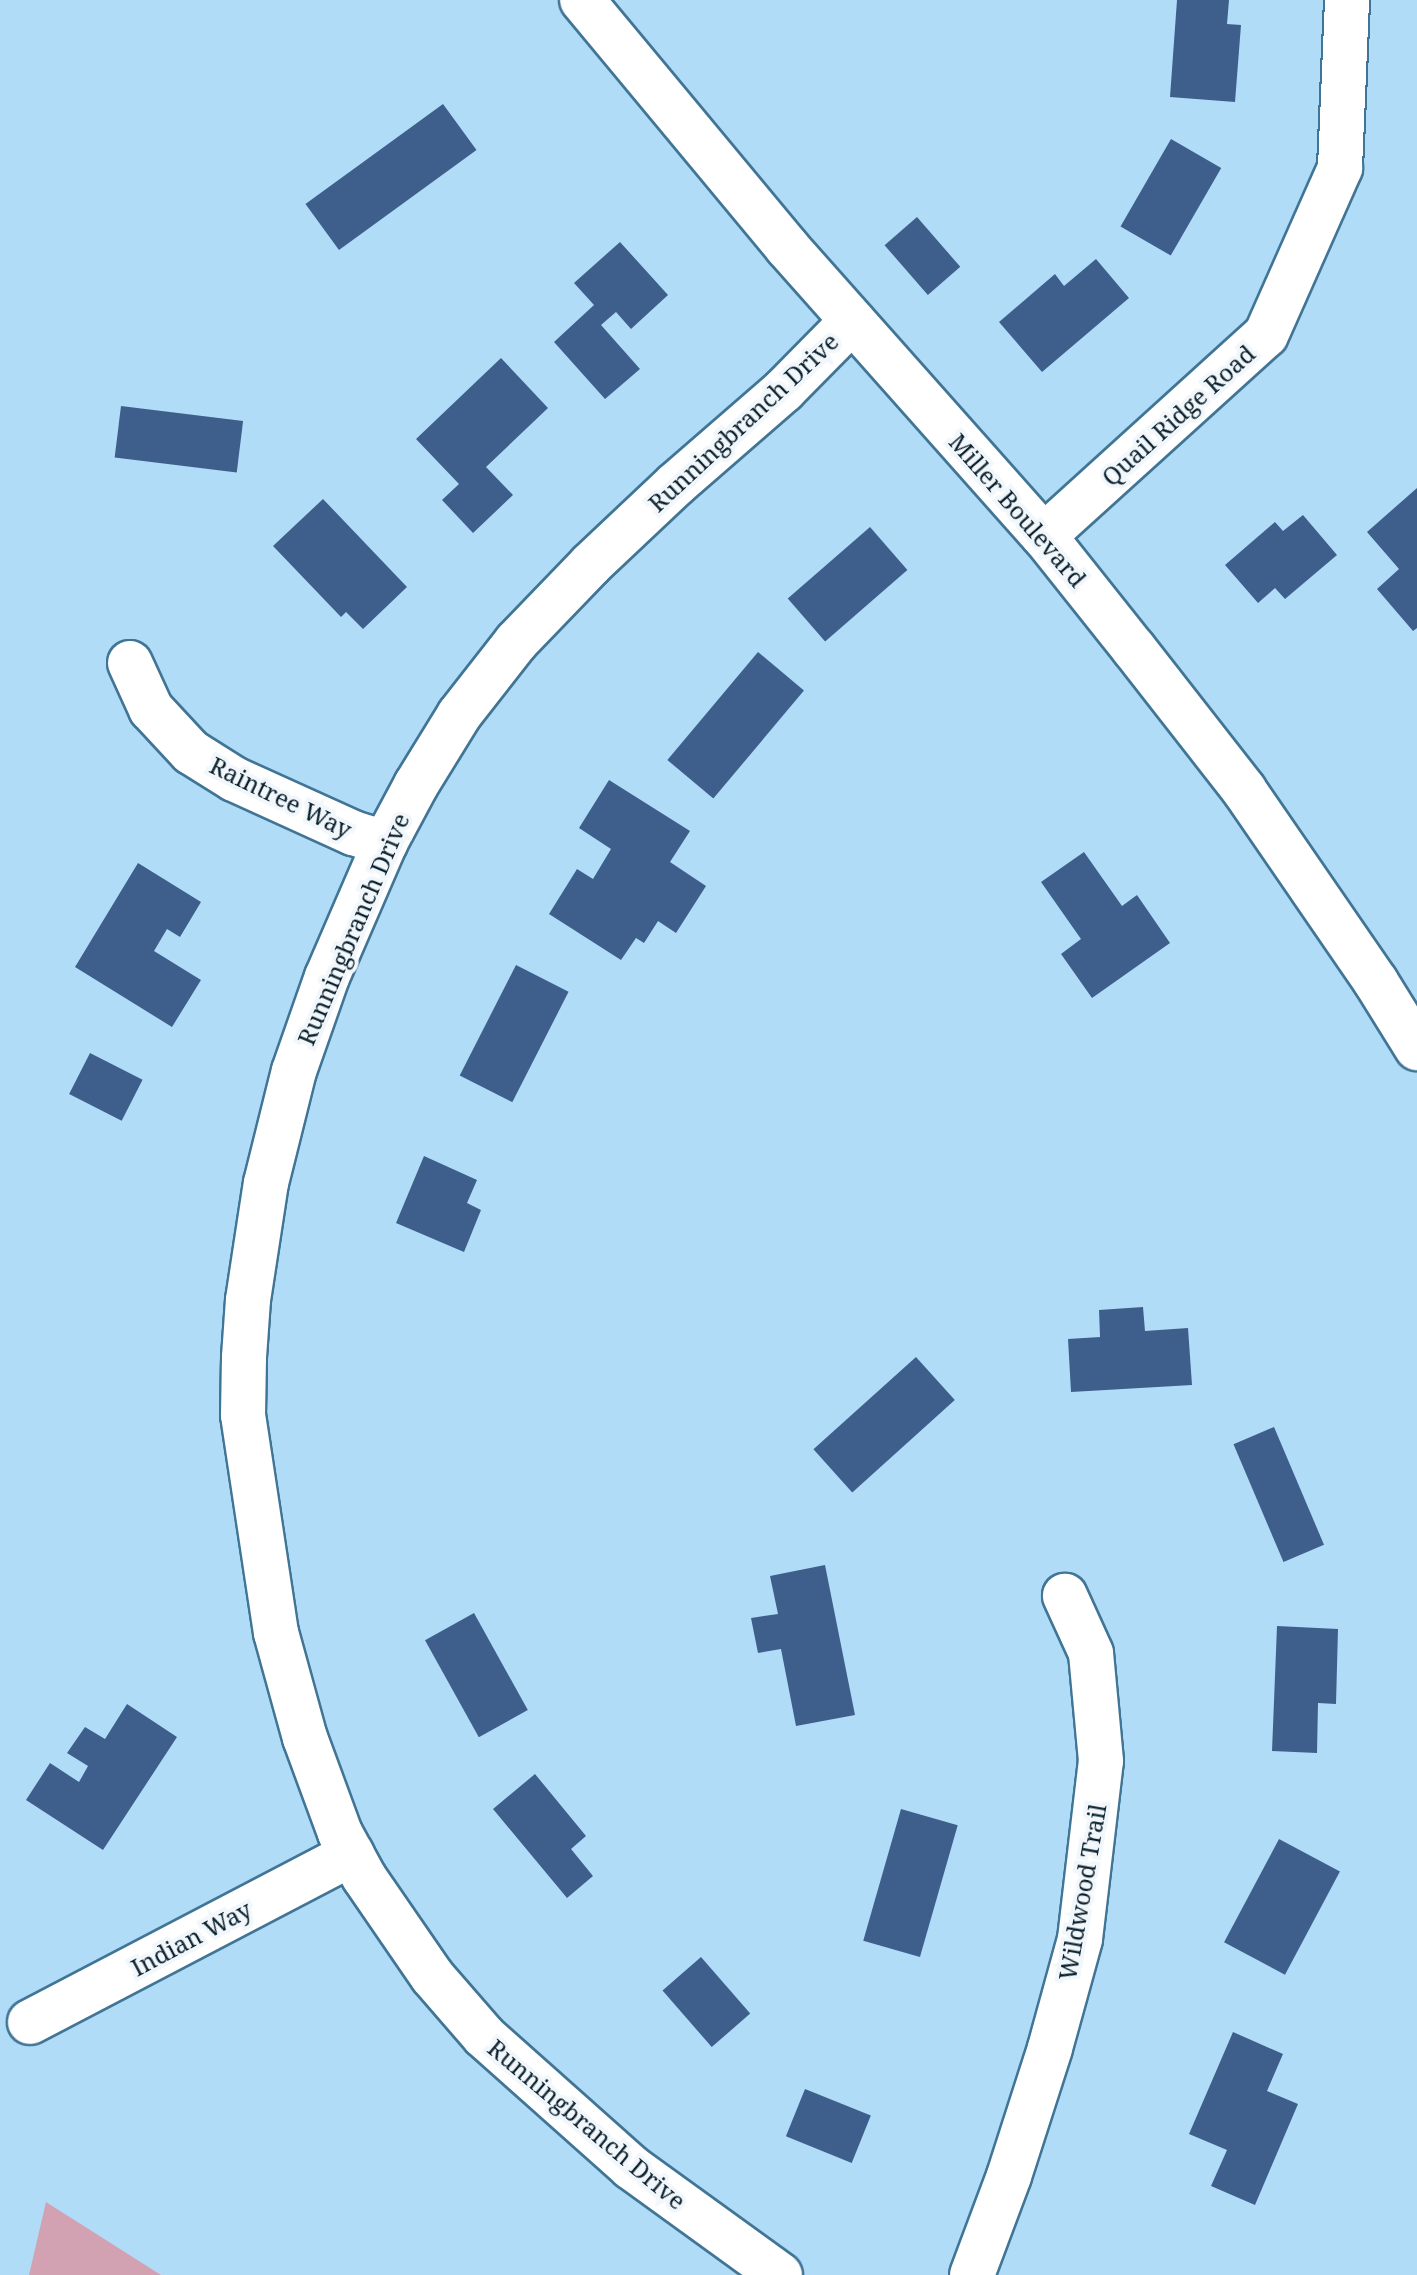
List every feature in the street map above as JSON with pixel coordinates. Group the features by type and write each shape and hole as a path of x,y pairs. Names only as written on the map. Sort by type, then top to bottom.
{"street":[{"name":"Miller Boulevard","path":"582,0 852,321 1044,536 1244,790 1376,982 1417,1048"},
{"name":"Quail Ridge Road","path":"1044,536 1266,335 1340,168 1347,0"},
{"name":"Runningbranch Drive","path":"780,2275 631,2167 484,2036 389,1919 352,1854 305,1738 276,1633 243,1415 244,1357 248,1300 266,1183 294,1071 327,977 385,843 439,746 516,642 590,565 676,484 784,390 852,321"},
{"name":"Raintree Way","path":"130,663 151,709 191,752 234,779 353,833 385,843"},
{"name":"Wildwood Trail","path":"972,2275 1014,2162 1080,1939 1101,1761 1091,1653 1065,1596"},
{"name":"Indian Way","path":"30,2022 352,1854"}],"shaded area":[{"path":"46,2202 161,2275 29,2275"}],"building":[{"path":"1177,0 1229,0 1227,24 1241,25 1235,102 1170,97"},
{"path":"443,104 477,150 339,250 305,204"},
{"path":"1171,139 1221,168 1171,255 1120,226"},
{"path":"917,217 960,267 928,295 885,245"},
{"path":"620,242 668,295 631,329 616,312 601,325 640,369 605,399 554,342 594,305 574,283"},
{"path":"1096,259 1129,298 1042,372 999,322 1055,274 1064,286"},
{"path":"501,358 548,408 486,467 513,495 473,533 442,500 459,484 416,439"},
{"path":"121,406 243,421 237,473 115,458"},
{"path":"1417,488 1417,628 1413,631 1377,589 1399,569 1367,532"},
{"path":"323,499 407,587 363,629 346,612 341,617 273,546"},
{"path":"1303,515 1337,555 1285,599 1275,588 1258,603 1225,565 1275,522 1283,531"},
{"path":"870,527 907,570 825,642 788,599"},
{"path":"758,652 804,691 713,799 667,760"},
{"path":"609,780 690,831 670,862 706,886 676,933 658,921 644,943 636,938 621,960 549,914 577,869 593,879 611,849 579,828"},
{"path":"1084,852 1122,906 1137,895 1170,943 1092,998 1061,954 1081,939 1041,882"},
{"path":"138,863 201,902 180,937 167,929 154,951 201,980 172,1027 75,967"},
{"path":"516,965 569,992 512,1102 460,1075"},
{"path":"90,1053 143,1080 122,1121 69,1094"},
{"path":"424,1156 477,1180 467,1203 481,1210 464,1252 396,1223"},
{"path":"1143,1307 1145,1331 1188,1328 1192,1385 1071,1392 1068,1339 1100,1337 1099,1310"},
{"path":"916,1357 955,1400 852,1492 813,1449"},
{"path":"1274,1427 1324,1545 1284,1562 1233,1444"},
{"path":"825,1565 855,1715 796,1726 781,1649 758,1653 751,1618 778,1614 770,1576"},
{"path":"474,1613 528,1710 479,1737 425,1640"},
{"path":"1277,1626 1338,1629 1336,1704 1318,1703 1317,1753 1272,1751"},
{"path":"127,1704 177,1737 103,1850 26,1800 50,1763 79,1782 88,1766 67,1753 85,1727 105,1739"},
{"path":"535,1774 586,1836 571,1849 593,1876 567,1898 493,1809"},
{"path":"901,1809 958,1825 920,1957 863,1941"},
{"path":"1279,1839 1340,1871 1285,1975 1224,1942"},
{"path":"701,1957 750,2014 712,2047 663,1990"},
{"path":"1233,2032 1283,2054 1267,2091 1298,2104 1255,2205 1211,2186 1227,2150 1189,2134"},
{"path":"805,2089 871,2116 852,2163 786,2136"}]}
